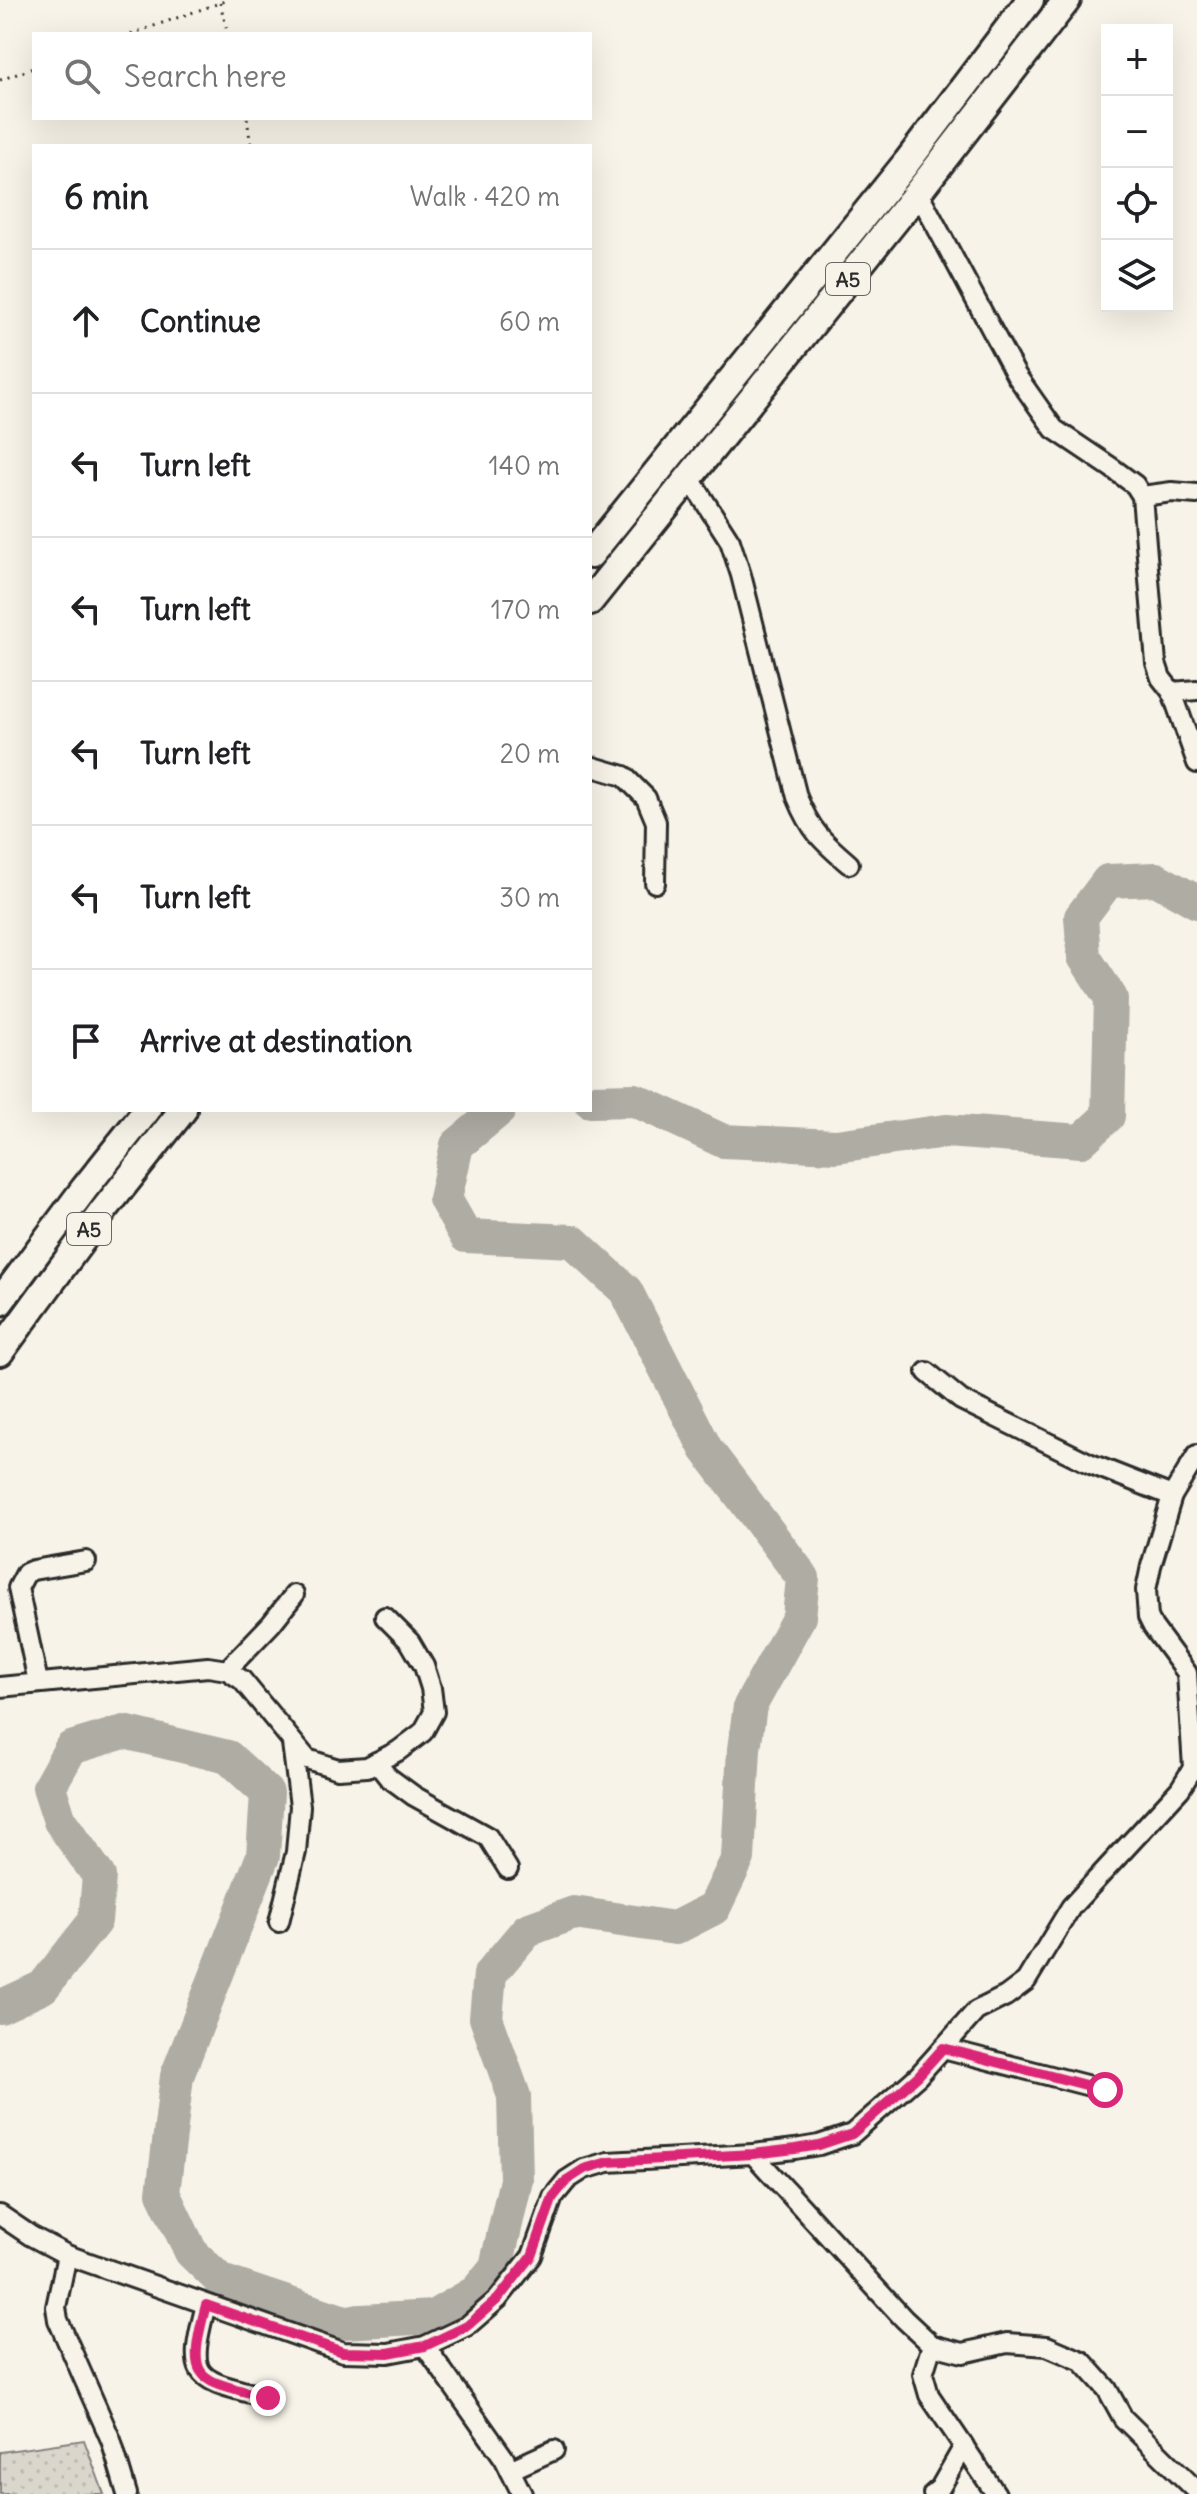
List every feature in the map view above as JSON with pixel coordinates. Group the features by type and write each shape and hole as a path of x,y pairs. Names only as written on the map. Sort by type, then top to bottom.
{"highway":[{"name":"A5","path":"592,598 918,192 1067,0"},
{"name":"A5","path":"595,539 907,162 1021,6"},
{"name":"A5","path":"0,1302 145,1112"},
{"name":"A5","path":"0,1352 104,1210 181,1112"}],"street":[{"path":"918,192 1016,375 1054,429 1124,476 1142,496 1156,663 1161,678 1172,692 1197,763"},
{"path":"689,477 734,552 805,818 817,836 849,864"},
{"path":"1142,496 1172,492 1197,494"},
{"path":"1172,692 1197,690"},
{"path":"592,767 624,776 646,798 656,822 655,883"},
{"path":"927,1372 961,1400 1091,1464 1172,1496"},
{"path":"0,2215 67,2255 206,2305 343,2352 388,2353 425,2346 467,2326 498,2299 532,2256 553,2197 567,2180 584,2169 608,2162 753,2154 819,2145 852,2134 918,2076 976,2011 1006,1996 1026,1981 1071,1907 1180,1789 1195,1768 1192,1673 1148,1617 1146,1590 1172,1496 1197,1455"},
{"path":"38,1682 18,1588 26,1573 33,1570 86,1561"},
{"path":"227,1670 294,1595"},
{"path":"0,1687 208,1667 227,1670 242,1680 307,1759 338,1769 367,1767 398,1751 423,1732 434,1712 424,1666 410,1642 385,1617"},
{"path":"279,1922 296,1852 300,1806 292,1743"},
{"path":"376,1762 388,1777 414,1796 488,1837 508,1869"},
{"path":"943,2048 1105,2090"},
{"path":"753,2154 904,2319 932,2345 963,2353 1007,2343 1047,2346 1082,2361 1107,2389 1123,2418 1197,2491"},
{"path":"67,2255 56,2307 58,2320 111,2440 127,2494"},
{"path":"206,2305 195,2345 199,2372 210,2381 268,2398"},
{"path":"932,2345 923,2374 929,2395 996,2494"},
{"path":"425,2346 510,2470 522,2494"},
{"path":"933,2494 940,2488 964,2446"},
{"path":"510,2470 554,2450"}],"path":[{"path":"137,32 228,0"},
{"path":"220,3 227,32"},
{"path":"0,80 32,69"},
{"path":"247,120 251,144"}],"shaded area":[{"path":"84,2440 104,2494 0,2494 0,2452"}],"waterway":[{"path":"592,1101 635,1100 723,1141 836,1146 946,1131 1081,1141 1108,1116 1111,998 1084,957 1081,917 1108,881 1156,879 1197,902"},
{"path":"0,2007 43,1987 95,1921 99,1876 60,1821 49,1787 71,1748 124,1732 228,1757 267,1793 263,1856 177,2076 163,2193 191,2252 221,2281 344,2322 433,2317 476,2292 496,2267 516,2180 514,2096 486,2018 490,1974 527,1930 574,1913 675,1928 714,1908 738,1858 744,1749 750,1706 799,1617 803,1578 706,1449 626,1291 572,1241 466,1236 445,1199 457,1145 497,1112"}],"route":[{"path":"268,2398 210,2381 199,2372 195,2345 206,2305 343,2352 388,2353 425,2346 467,2326 498,2299 532,2256 553,2197 567,2180 584,2169 608,2162 795,2149 852,2134 918,2076 943,2048 1105,2090"}]}
